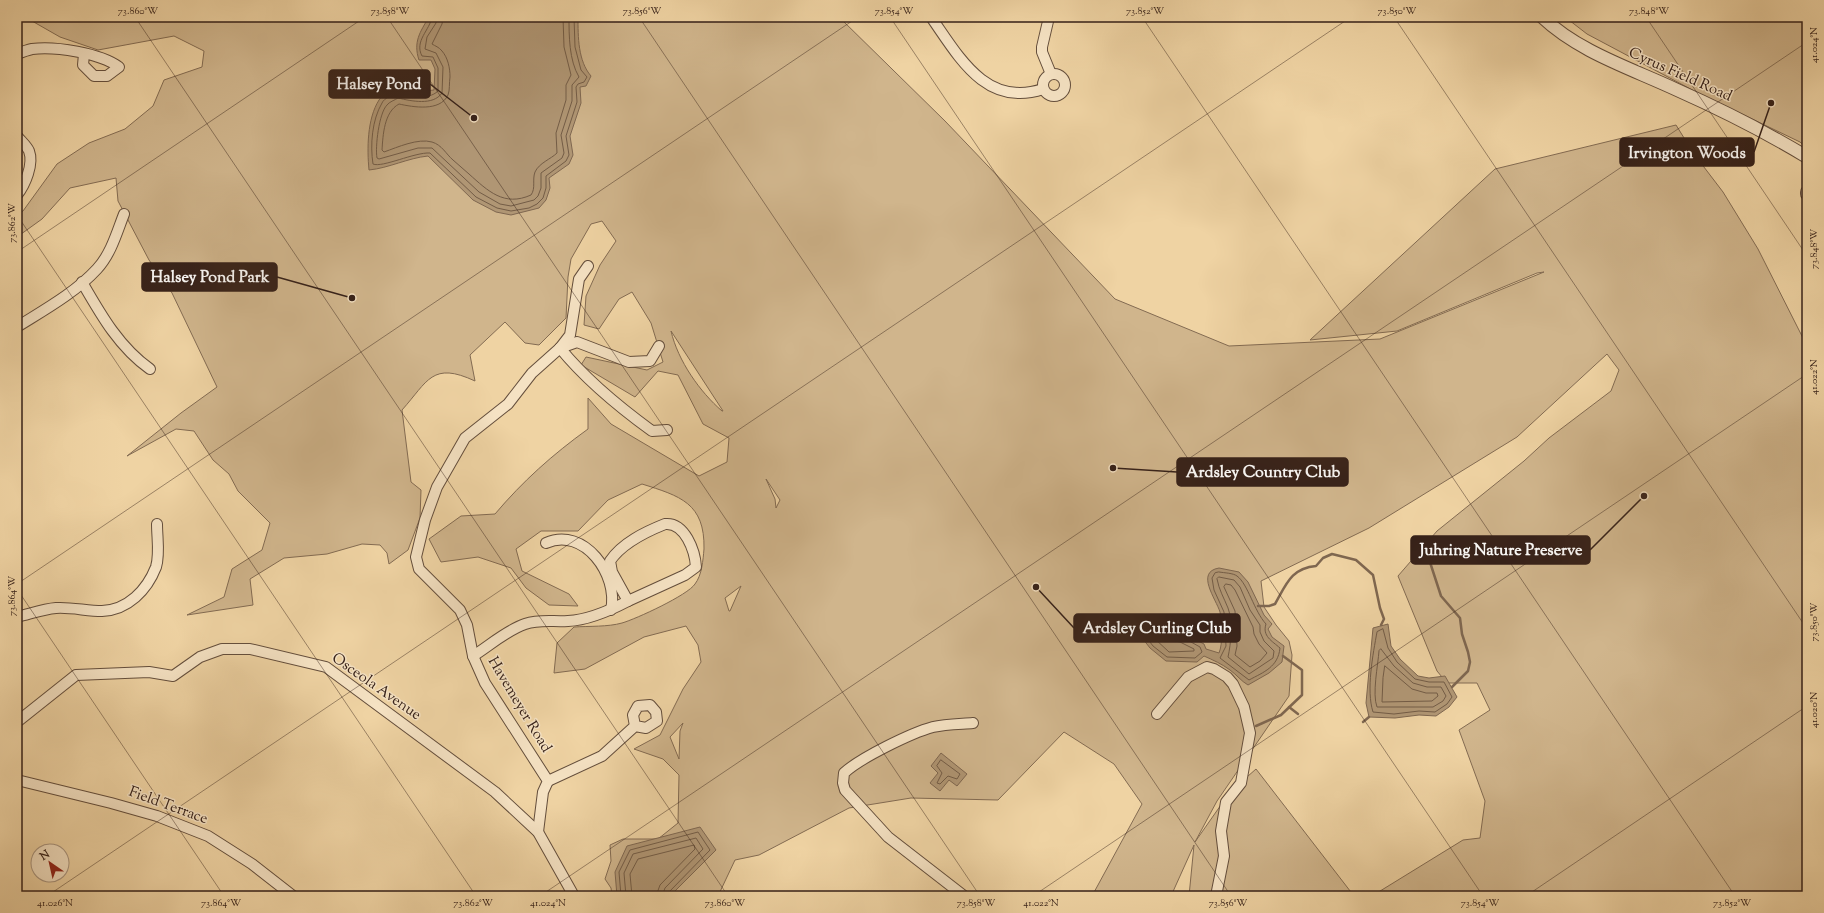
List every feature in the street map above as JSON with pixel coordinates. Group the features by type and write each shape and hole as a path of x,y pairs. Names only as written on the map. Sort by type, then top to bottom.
{"street":[{"path":"931,17 962,62 980,78 1000,90 1009,93 1025,94 1043,89"},
{"path":"1049,17 1042,52 1052,74"},
{"name":"Cyrus Field Road","path":"1542,17 1551,26 1580,45 1612,62 1675,89 1766,132 1807,156"},
{"path":"17,54 31,49 56,48 84,54"},
{"path":"1052,74 1056,74 1062,78 1065,86 1064,90 1060,94 1053,96 1046,93 1043,89 1044,79 1052,74"},
{"path":"17,136 29,150 30,159 28,173 17,195"},
{"path":"17,327 64,297 98,269 108,253 124,214"},
{"path":"560,348 570,335 579,279 588,266"},
{"path":"82,282 112,332 139,361 150,369"},
{"path":"560,348 577,342 629,362 650,361 659,346"},
{"path":"560,348 571,362 629,414 652,431 667,430"},
{"name":"Havemeyer Road","path":"548,781 485,683 473,656 466,625 460,610 419,569 416,557 437,487 465,438 508,404 532,373 560,348"},
{"path":"17,617 56,608 103,611 119,608 138,597 148,583 156,566 158,551 157,524"},
{"path":"473,656 524,624 541,620 567,621 584,619 611,610 686,575 696,567 693,553 686,538 679,528 670,524 665,524 640,536 615,553 610,561 612,572 628,601"},
{"path":"546,543 556,539 569,541 586,548 596,556 610,581 613,599 611,610"},
{"name":"Osceola Avenue","path":"17,722 76,675 149,672 173,676 200,657 222,649 257,650 326,667 495,792 538,832 574,896"},
{"path":"1158,714 1188,677 1207,667 1214,669 1227,677 1236,690 1244,707 1250,733 1241,783 1226,802 1222,831 1224,856 1216,896"},
{"path":"964,896 888,837 845,790 843,783 844,773 848,769 864,759 916,733 934,727 973,723"},
{"path":"538,832 544,792 548,781 602,756 635,726"},
{"name":"Field Terrace","path":"17,780 149,814 208,836 252,864 293,896"}],"shaded area":[{"path":"25,17 839,17 945,121 1115,299 1229,346 1380,339 1544,272 1537,273 1397,331 1310,340 1495,169 1676,125 1694,154 1723,192 1758,249 1807,346 1807,896 1372,896 1463,840 1480,838 1485,801 1459,730 1490,710 1477,683 1447,683 1437,671 1398,576 1437,531 1524,461 1549,438 1611,391 1619,370 1607,354 1517,437 1369,528 1261,581 1264,607 1289,641 1292,655 1289,696 1217,801 1195,842 1230,792 1256,769 1354,896 1189,896 1194,845 1171,896 1092,896 1142,804 1114,764 1064,732 998,800 911,798 849,808 759,855 735,860 718,896 612,896 611,888 605,879 611,861 610,845 623,839 658,839 678,823 679,775 663,759 634,749 660,735 683,689 701,662 698,645 686,626 644,637 585,669 554,673 557,643 574,627 605,626 622,623 661,606 690,589 695,584 701,572 704,549 703,533 700,521 695,511 679,498 642,484 608,500 578,531 541,531 516,549 522,571 569,594 578,606 549,605 526,588 511,568 478,557 441,562 429,539 461,516 495,514 516,490 538,469 588,429 588,398 611,424 699,476 727,462 729,438 703,424 678,375 658,371 635,397 581,365 586,357 647,370 663,362 651,323 632,292 619,299 599,329 584,325 586,296 600,265 616,241 602,221 591,224 571,259 568,277 566,318 539,345 525,343 505,322 470,355 475,381 461,375 449,373 432,377 402,410 411,482 421,490 420,518 408,550 389,564 387,553 380,545 362,544 327,554 284,558 250,579 253,605 187,615 224,597 232,569 262,550 270,523 238,491 229,474 213,460 194,431 176,429 127,456 181,413 217,387 172,293 149,260 118,201 116,178 70,188 42,219 17,237 17,215 23,211 57,164 89,143 125,129 153,106 164,80 202,67 204,51 174,36 98,50 60,37","holes":["671,331 723,411 698,385 684,364 674,342","766,479 780,500 776,508 775,499","741,586 730,611 725,598","683,723 680,731 679,759 670,737"]},
{"path":"1565,17 1807,17 1807,148 1800,142 1698,93 1587,34"}],"water":[{"path":"429,17 440,19 442,17 578,17 581,56 583,63 591,76 586,86 580,87 581,103 570,136 573,155 569,164 549,178 550,188 546,200 539,208 511,215 496,212 473,200 428,156 369,170 368,144 370,125 372,116 380,98 397,88 414,92 434,90 435,69 431,60 419,60 417,54 418,37"},
{"path":"1219,568 1239,572 1248,582 1264,615 1272,624 1268,629 1272,637 1284,646 1282,662 1269,673 1248,685 1227,668 1204,656 1197,662 1166,661 1150,648 1132,625 1136,616 1145,617 1163,629 1183,633 1204,644 1206,649 1219,653 1222,639 1221,616 1209,587 1208,575 1212,571"},
{"path":"1388,624 1391,646 1400,659 1418,676 1429,678 1445,676 1457,697 1449,707 1436,716 1419,715 1395,718 1369,717 1366,703 1373,628"},
{"path":"941,753 967,774 957,786 949,780 940,791 930,783 938,773 931,766"},
{"path":"700,827 716,850 670,896 617,896 615,872 627,846"}],"waterway":[{"path":"1427,553 1441,596 1460,618 1462,634 1470,662 1468,671 1452,687"},
{"path":"1258,606 1269,606 1275,604 1286,584 1295,574 1308,567 1316,566 1323,558 1332,554 1356,560 1373,575 1380,608 1384,619 1381,625"},
{"path":"1256,726 1281,715 1302,695 1302,670 1283,656"},
{"path":"1289,707 1298,714"},
{"path":"1363,722 1369,717"}],"place":[{"name":"Irvington Woods","path":"1771,103"},
{"name":"Halsey Pond","path":"474,118"},
{"name":"Halsey Pond Park","path":"352,298"},
{"name":"Ardsley Country Club","path":"1113,468"},
{"name":"Juhring Nature Preserve","path":"1644,496"},
{"name":"Ardsley Curling Club","path":"1036,587"}]}
